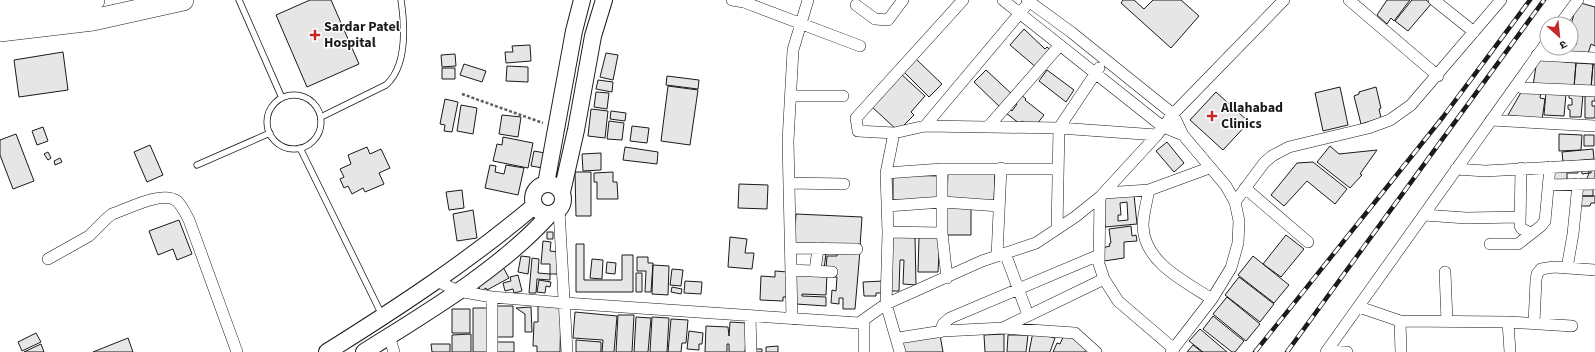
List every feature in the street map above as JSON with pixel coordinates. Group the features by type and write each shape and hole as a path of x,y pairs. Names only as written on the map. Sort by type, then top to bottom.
{"highway":[{"path":"0,10 49,6 94,0"},
{"path":"0,31 93,20 183,0"}],"main road":[{"path":"546,184 574,31 582,0"},
{"path":"364,352 458,291 538,228 563,202 562,192 583,94 593,36 604,0"},
{"path":"563,91 583,94"},
{"path":"555,212 541,213 534,206 534,192 537,188 546,184 556,185 562,192"},
{"path":"327,352 437,281 502,233 534,206"}],"street":[{"path":"732,0 744,2 860,46"},
{"path":"792,318 788,141 793,50 808,0"},
{"path":"856,5 875,18 888,20 903,0"},
{"path":"963,0 856,118 858,131 894,133 925,126 1160,131 1183,135"},
{"path":"1003,0 1095,73 1160,131"},
{"path":"925,126 1020,13 1029,0 1174,114 1183,135 1209,168 1226,186 1236,202 1239,221 1238,243 1231,268 1212,299 1173,350 1118,301 1104,279 1099,264 1102,195"},
{"path":"437,281 458,291 492,297 859,323 886,304 1001,255 1036,243 1102,195 1174,114 1284,0"},
{"path":"1349,0 1438,76"},
{"path":"1434,0 1474,32"},
{"path":"1236,202 1264,163 1272,156 1289,147 1368,128 1390,120 1412,105 1501,0"},
{"path":"1566,16 1578,0"},
{"path":"988,127 1060,45"},
{"path":"1327,351 1539,52"},
{"path":"1537,55 1595,58"},
{"path":"1057,229 1059,128 1105,60"},
{"path":"1522,88 1595,91"},
{"path":"791,96 843,96"},
{"path":"1491,120 1595,126"},
{"path":"894,133 886,173 888,232 886,304 898,338 900,352"},
{"path":"1456,169 1485,171 1595,165"},
{"path":"1490,244 1518,244 1531,232 1541,226 1545,221 1550,167"},
{"path":"1001,168 999,206 1001,255 1028,315"},
{"path":"1102,195 1149,190 1209,168"},
{"path":"1521,168 1520,217 1522,229 1531,232"},
{"path":"886,173 942,169 1058,169"},
{"path":"942,169 942,233 947,278"},
{"path":"789,183 844,184"},
{"path":"1567,268 1573,234 1578,184"},
{"path":"1548,185 1595,184"},
{"path":"1245,188 1308,242"},
{"path":"1149,190 1143,227 1146,240 1153,253 1160,263 1212,299"},
{"path":"48,259 89,236 112,214 160,197 169,198 177,202 189,220 237,352"},
{"path":"887,206 943,202 999,206"},
{"path":"555,212 565,303 567,352"},
{"path":"1424,215 1444,218 1520,217"},
{"path":"888,232 942,233"},
{"path":"791,248 857,249"},
{"path":"815,271 818,248"},
{"path":"940,332 943,324 950,318 1099,255"},
{"path":"1534,323 1537,274 1545,267 1595,270"},
{"path":"791,270 832,272"},
{"path":"1445,272 1447,321"},
{"path":"1003,328 1104,279"},
{"path":"492,297 492,352"},
{"path":"1359,307 1400,321 1508,322 1572,326"},
{"path":"750,316 751,352"},
{"path":"864,320 864,352"},
{"path":"1400,321 1401,352"},
{"path":"1508,322 1510,352"},
{"path":"898,338 940,332 1003,328 1075,333 1096,352"},
{"path":"389,336 394,352"},
{"path":"1327,351 1347,352"}],"lane":[{"path":"239,0 282,98"},
{"path":"321,117 386,85 393,79 398,67 405,30 401,0"},
{"path":"290,95 306,98 318,109 321,117 319,133 308,145 300,148 283,147 276,142 270,133 267,118 275,103 282,98 290,95"},
{"path":"197,165 270,133"},
{"path":"300,148 383,317"}],"path":[{"path":"462,94 557,127"}],"building":[{"path":"310,0 331,0 359,64 307,87 276,15"},
{"path":"1123,0 1134,0 1144,9 1153,0 1181,0 1199,16 1171,48 1121,3"},
{"path":"1387,0 1410,0 1394,21 1391,18 1387,24 1377,15"},
{"path":"1412,0 1426,0 1431,4 1408,31 1395,21"},
{"path":"1577,2 1595,7 1595,46 1591,44 1587,57 1579,55 1579,16 1573,16"},
{"path":"1024,29 1045,49 1047,47 1052,51 1037,68 1010,45"},
{"path":"530,45 531,61 506,63 505,52 513,52 512,46"},
{"path":"63,52 68,90 19,97 14,60"},
{"path":"606,53 618,55 613,80 600,77"},
{"path":"455,54 456,66 442,67 441,55"},
{"path":"916,59 942,84 929,97 903,71"},
{"path":"1537,59 1576,63 1574,87 1533,86"},
{"path":"1576,63 1593,64 1591,88 1574,87"},
{"path":"464,64 486,71 482,82 460,75"},
{"path":"1593,64 1595,64 1595,88 1591,88"},
{"path":"507,66 528,67 528,82 506,81"},
{"path":"442,68 455,68 455,79 442,79"},
{"path":"986,70 1014,96 1002,109 974,82"},
{"path":"1047,70 1074,90 1066,102 1039,81"},
{"path":"901,74 925,96 911,112 914,115 898,131 871,106"},
{"path":"667,76 699,80 698,89 666,85"},
{"path":"598,80 613,82 612,92 596,89"},
{"path":"668,86 698,90 690,145 661,141"},
{"path":"1340,87 1348,125 1323,131 1315,93"},
{"path":"1376,87 1381,108 1379,109 1381,118 1361,124 1354,96 1359,94 1359,92"},
{"path":"1523,89 1541,92 1540,98 1545,99 1542,120 1508,115"},
{"path":"596,92 609,93 607,109 594,107"},
{"path":"1216,92 1249,122 1223,150 1190,120"},
{"path":"1546,92 1566,94 1564,116 1544,115"},
{"path":"1569,93 1583,94 1581,117 1570,117 1568,105 1572,105 1572,99 1569,98"},
{"path":"1020,94 1026,99 1025,100 1044,115 1033,129 1022,121 1020,124 1006,113 1009,108 1012,111 1017,104 1014,101"},
{"path":"1585,94 1595,94 1595,101 1592,101 1592,106 1595,106 1595,118 1585,118"},
{"path":"445,99 458,102 452,132 444,131 445,125 440,124"},
{"path":"461,105 477,108 473,134 457,131"},
{"path":"591,109 608,111 605,138 588,136"},
{"path":"611,111 626,113 625,121 610,119"},
{"path":"502,115 521,117 518,137 499,134"},
{"path":"609,121 624,123 622,140 607,139"},
{"path":"632,126 649,128 647,143 630,141"},
{"path":"43,127 48,141 37,145 32,131"},
{"path":"16,134 34,181 13,189 0,155 0,140"},
{"path":"1559,134 1582,135 1581,150 1559,151"},
{"path":"1584,135 1594,135 1594,146 1584,146"},
{"path":"503,137 533,143 528,168 493,161 497,144 502,145"},
{"path":"1167,142 1184,163 1174,172 1156,151"},
{"path":"150,145 163,175 147,182 134,152"},
{"path":"1330,146 1339,154 1377,150 1360,174 1362,175 1350,188 1317,162"},
{"path":"367,147 370,154 381,149 390,168 379,173 384,184 365,192 363,188 352,194 348,186 344,188 340,179 344,177 340,169 351,164 348,155"},
{"path":"625,147 658,152 657,164 623,160"},
{"path":"1593,149 1594,159 1563,162 1562,152"},
{"path":"534,151 545,153 543,168 531,166"},
{"path":"48,152 51,158 48,160 44,154"},
{"path":"601,153 601,170 583,171 582,154"},
{"path":"60,158 62,162 55,165 54,161"},
{"path":"1313,162 1347,189 1335,204 1307,181 1284,206 1271,195 1297,163"},
{"path":"490,165 496,166 495,172 504,174 506,165 524,168 518,195 485,188"},
{"path":"1588,165 1589,173 1582,174 1581,166"},
{"path":"1552,167 1578,167 1578,173 1567,173 1567,180 1554,180"},
{"path":"1591,167 1595,167 1595,180 1586,181 1589,173 1591,173"},
{"path":"575,172 591,172 591,216 576,216"},
{"path":"613,172 613,182 617,182 618,199 597,199 597,182 594,182 594,173"},
{"path":"948,172 995,173 994,201 947,200"},
{"path":"893,175 939,176 939,201 893,200"},
{"path":"739,184 768,185 767,209 738,208"},
{"path":"1580,185 1593,185 1593,196 1579,196"},
{"path":"462,190 464,208 449,210 446,192"},
{"path":"1134,195 1137,224 1105,227 1102,198","holes":["1127,202 1128,220 1118,221 1118,215 1121,215 1120,203"]},
{"path":"1579,196 1595,196 1595,203 1591,203 1590,206 1579,206"},
{"path":"944,206 971,206 971,235 944,235"},
{"path":"473,210 477,238 457,241 453,214"},
{"path":"796,214 862,217 860,247 794,244"},
{"path":"179,220 192,254 177,260 173,249 158,255 149,231"},
{"path":"1131,226 1132,236 1136,235 1137,241 1124,242 1124,258 1104,261 1102,248 1110,246 1109,244 1111,243 1109,229"},
{"path":"547,232 553,232 553,239 547,239"},
{"path":"1286,235 1304,249 1281,277 1263,264"},
{"path":"891,236 915,237 916,285 903,284 904,260 900,260 899,291 889,291"},
{"path":"730,237 747,239 745,253 754,253 752,269 728,267"},
{"path":"919,237 940,238 938,272 918,272"},
{"path":"543,241 551,242 550,251 559,252 558,274 550,274 550,264 541,264"},
{"path":"576,244 584,244 584,280 622,280 622,255 633,255 633,292 576,292"},
{"path":"838,250 860,251 855,309 843,309 843,298 839,298 839,304 831,303 832,290 836,291 837,277 835,277 836,269 826,269 827,256 837,256"},
{"path":"821,253 826,254 824,269 819,269"},
{"path":"521,256 530,257 528,274 518,272"},
{"path":"1253,256 1289,285 1274,303 1238,275"},
{"path":"637,257 648,257 648,263 653,263 651,292 645,292 646,271 637,271"},
{"path":"532,258 539,259 538,273 550,274 550,280 537,279 536,293 529,293"},
{"path":"592,259 603,260 602,279 590,278"},
{"path":"607,262 616,263 615,274 606,273"},
{"path":"653,265 669,266 668,295 652,294"},
{"path":"503,267 509,278 487,290 486,288 481,291 476,283"},
{"path":"672,269 683,270 681,286 670,285"},
{"path":"775,271 788,272 787,297 783,297 783,301 760,300 761,276 775,277"},
{"path":"796,272 827,274 826,295 802,294 802,296 826,297 826,306 796,304"},
{"path":"636,273 642,273 642,292 636,292"},
{"path":"518,275 522,291 514,293 513,289 505,291 503,283 511,281 510,277"},
{"path":"1239,277 1274,304 1260,322 1225,295"},
{"path":"539,280 551,282 550,287 546,286 545,293 537,292"},
{"path":"685,281 702,282 701,294 684,293"},
{"path":"883,281 883,293 876,293 876,296 864,296 863,282"},
{"path":"672,287 682,289 681,294 671,292"},
{"path":"1227,297 1260,324 1246,341 1213,314"},
{"path":"494,306 513,306 513,337 494,337"},
{"path":"538,306 561,306 560,352 537,352 537,346 533,346 534,322 538,322"},
{"path":"531,307 532,332 525,332 525,314 516,308"},
{"path":"473,308 491,308 491,352 473,352"},
{"path":"452,309 470,309 470,333 452,333"},
{"path":"575,312 617,316 614,352 602,352 603,340 573,338"},
{"path":"618,315 634,315 632,352 616,352"},
{"path":"1213,316 1244,341 1235,352 1232,352 1203,329"},
{"path":"636,317 651,318 648,352 634,352"},
{"path":"652,317 669,318 667,352 650,352"},
{"path":"671,319 688,320 686,343 682,343 681,352 668,352"},
{"path":"730,322 747,323 745,352 729,352 729,344 727,344 727,352 705,352 706,326 728,327 729,336"},
{"path":"1200,329 1227,352 1203,352 1189,341"},
{"path":"689,331 703,333 702,344 699,344 699,350 687,349"},
{"path":"1033,332 1055,338 1050,352 1029,352"},
{"path":"36,333 41,342 22,351 18,342"},
{"path":"471,334 471,352 452,352 452,335"},
{"path":"1004,334 1004,352 985,352 984,335"},
{"path":"940,335 943,352 905,352 901,340"},
{"path":"1008,335 1028,335 1026,352 1007,352"},
{"path":"1064,335 1069,335 1087,348 1085,352 1053,352 1057,343 1060,344"},
{"path":"128,338 133,352 93,352"},
{"path":"576,340 601,342 601,352 576,352"},
{"path":"497,342 514,342 514,352 496,352"},
{"path":"41,344 44,352 24,352"},
{"path":"431,344 450,344 450,352 432,352"},
{"path":"1193,345 1202,352 1187,352"},
{"path":"778,346 778,352 766,352 766,347"},
{"path":"756,349 762,349 762,352 756,352"}],"railway":[{"path":"1255,352 1443,117 1530,0"},
{"path":"1287,352 1544,0"}],"place":[{"name":"Sardar Patel Hospital","path":"315,35"},
{"name":"Allahabad Clinics","path":"1212,116"}]}
